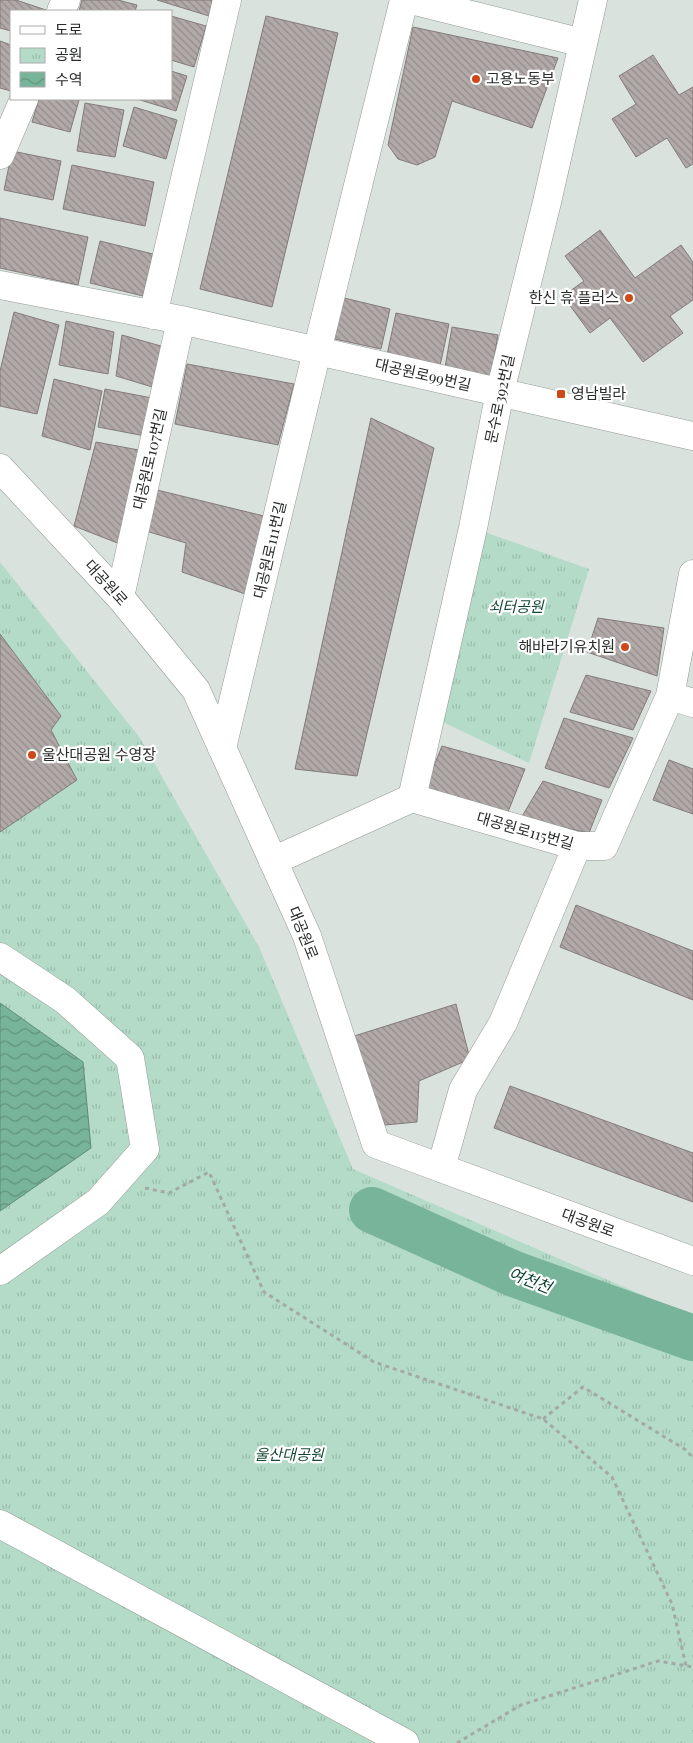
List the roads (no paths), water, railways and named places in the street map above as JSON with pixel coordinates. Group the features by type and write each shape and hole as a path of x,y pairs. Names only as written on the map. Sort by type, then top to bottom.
{"street":[{"path":"153,315 227,0"},
{"name":"대공원로111번길","path":"222,748 317,351 404,0"},
{"path":"411,0 583,43"},
{"name":"문수로392번길","path":"412,798 473,528 500,392 547,202 593,0"},
{"path":"0,155 24,100"},
{"name":"대공원로99번길","path":"0,285 181,320 693,436"},
{"name":"대공원로107번길","path":"120,597 181,320"},
{"name":"대공원로","path":"0,468 120,597 196,690 307,936 376,1144 693,1261"},
{"path":"682,699 693,574"},
{"name":"대공원로115번길","path":"412,798 577,846 604,846 682,699"},
{"path":"273,861 412,798"},
{"path":"440,1168 463,1090 503,1024 577,846"},
{"path":"0,957 65,1000 130,1058 145,1149 98,1202 0,1272"},
{"path":"0,1524 405,1743"}],"water":[{"path":"0,1003 83,1062 91,1148 0,1211"}],"waterway":[{"name":"여천천","path":"372,1210 514,1274 693,1338"}],"place":[{"name":"고용노동부","path":"476,79"},
{"name":"한신 휴 플러스","path":"629,298"},
{"name":"영남빌라","path":"561,394"},
{"name":"해바라기유치원","path":"625,647"},
{"name":"울산대공원 수영장","path":"32,755"}],"park label":[{"name":"쇠터공원","path":"516,607"},
{"name":"울산대공원","path":"289,1455"}]}
